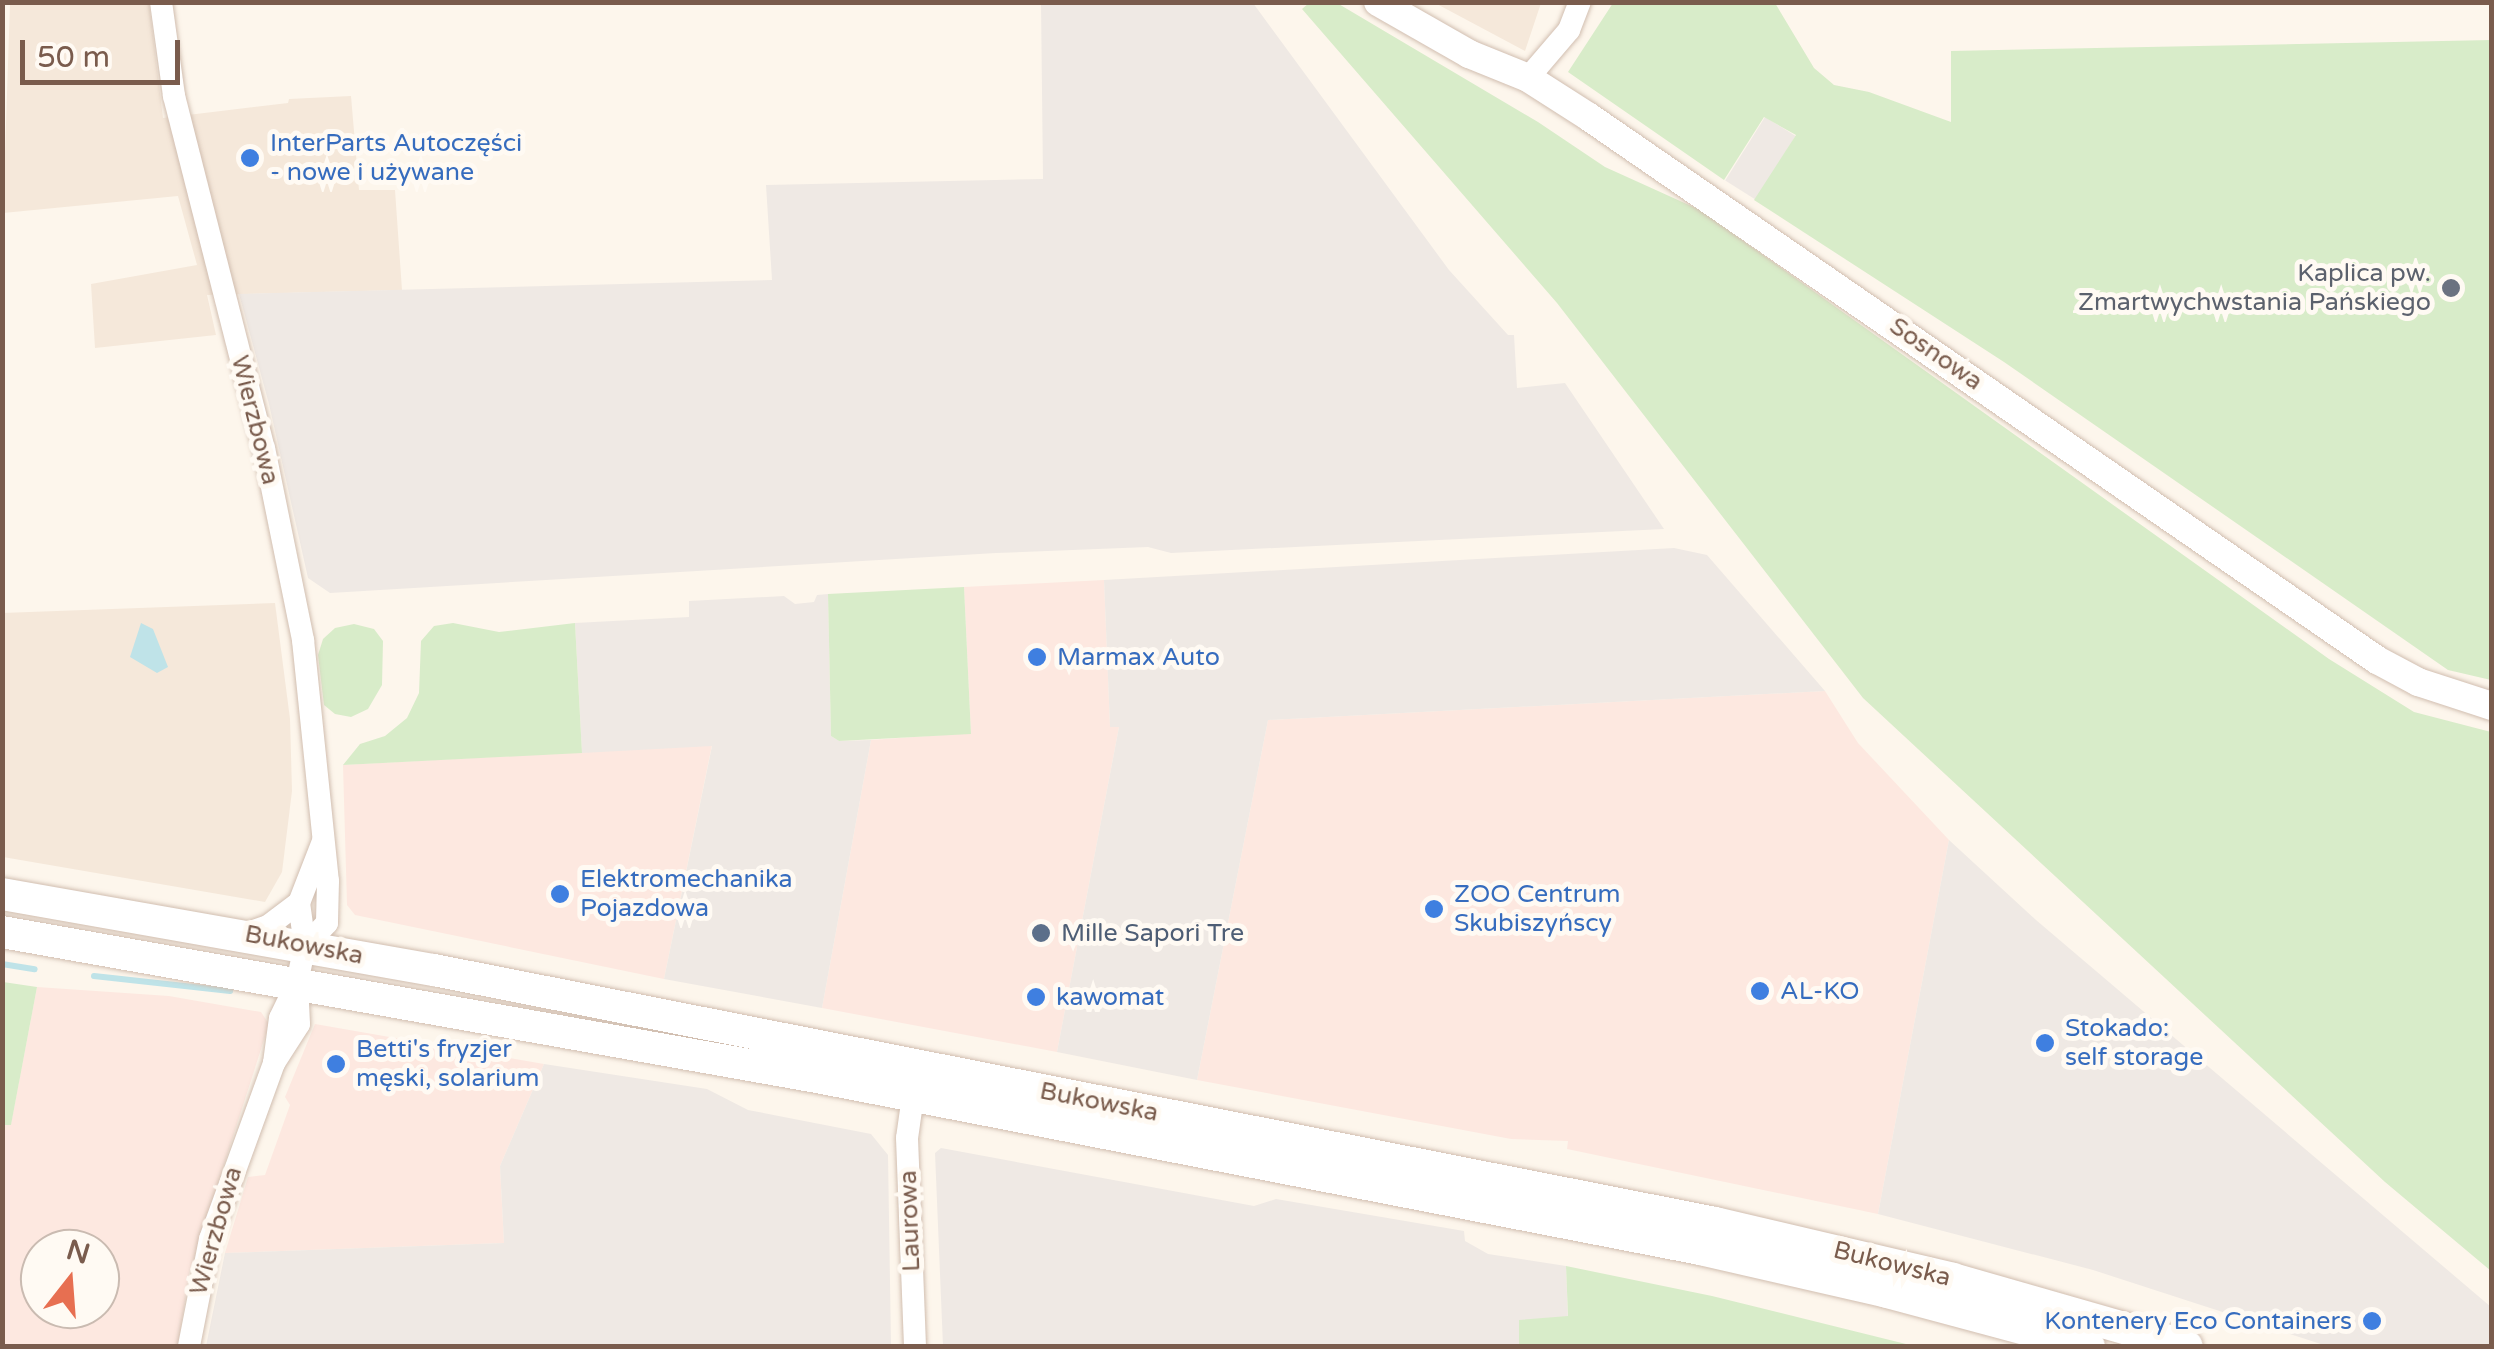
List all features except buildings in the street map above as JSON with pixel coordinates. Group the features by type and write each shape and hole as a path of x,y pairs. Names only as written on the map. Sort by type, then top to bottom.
{"main road":[{"name":"Bukowska","path":"2,894 245,934 1715,1223 1953,1279 2187,1346"},
{"name":"Bukowska","path":"2,932 913,1096 1700,1249 1887,1292 2089,1346"}],"street":[{"name":"Wierzbowa","path":"162,2 174,96 264,448 294,585 318,753 327,923 305,946"},
{"name":"Sosnowa","path":"1378,2 1460,50 1528,78 1863,302 2378,660 2418,682 2492,706"},
{"path":"1528,78 1569,30 1580,2"},
{"name":"Wierzbowa","path":"189,1346 215,1223 274,1063 300,1024 298,983 305,946 299,903 322,841"},
{"path":"245,934 268,926 299,903"},
{"name":"Laurowa","path":"913,1096 907,1138 914,1346"}],"shaded area":[{"path":"3,3 149,3 163,118 288,103 289,99 351,96 359,190 395,190 402,290 207,295 216,335 95,348 91,284 197,265 178,196 3,213 10,4"},
{"path":"1041,3 1253,3 1449,270 1508,335 1514,335 1517,388 1565,383 1664,529 1171,553 1148,547 996,553 330,593 308,578 269,404 239,294 772,280 766,185 1043,179"},
{"path":"1435,3 1541,3 1525,51"},
{"path":"1765,117 1796,136 1756,200 1725,181"},
{"path":"1674,548 1707,555 1825,691 1268,720 1197,1080 1057,1052 1119,727 1110,727 1104,580"},
{"path":"1104,580 1110,726 1119,727 1057,1052 822,1008 871,740 971,733 964,587"},
{"path":"828,594 831,736 839,741 871,740 822,1008 664,979 712,746 582,753 575,623 689,617 689,601 784,596 795,604 814,602 817,595"},
{"path":"275,603 290,719 292,791 282,872 265,902 3,857 2,613"},
{"path":"1825,691 1858,743 1949,840 1878,1214 1567,1149 1568,1141 1511,1139 1197,1080 1268,720"},
{"path":"712,745 664,979 355,915 347,905 343,765"},
{"name":"Stokado: self storage","path":"1949,840 2036,920 2491,1307 2491,1346 2327,1346 2093,1270 1878,1214"},
{"path":"37,987 169,996 261,1012 269,1024 189,1274 178,1346 3,1346 2,1125 11,1124"},
{"path":"315,1024 544,1064 500,1166 504,1243 225,1253 248,1177 265,1175 290,1105 285,1097"},
{"path":"544,1064 707,1089 748,1110 871,1134 888,1155 891,1346 206,1346 225,1253 504,1243 500,1166"},
{"path":"941,1148 1254,1206 1276,1199 1464,1231 1465,1241 1488,1254 1566,1266 1569,1346 943,1346 935,1153"}],"green space":[{"path":"1309,3 1337,3 1538,122 1605,167 1700,210 2329,659 2414,712 2491,732 2491,1271 2385,1182 1863,698 1557,303 1302,9"},
{"path":"1613,3 1775,3 1814,68 1834,85 1869,92 1951,122 1951,51 2491,40 2491,680 2448,670 2004,362 1754,200 1796,135 1764,117 1724,180 1568,72"},
{"path":"964,587 971,734 839,741 831,736 828,594"},
{"path":"453,623 499,632 575,623 582,753 343,765 360,744 385,736 407,718 419,693 421,641 434,626"},
{"path":"354,624 374,629 383,641 382,685 368,709 351,717 335,714 324,705 318,655 323,639 335,628"},
{"path":"3,982 37,987 11,1125 3,1125"},
{"path":"1566,1266 1712,1296 1914,1346 1519,1346 1519,1320 1568,1316"}],"water":[{"path":"141,623 153,629 168,667 157,673 130,657"}],"waterway":[{"path":"2,964 35,969"},
{"path":"94,976 230,991"}],"place":[{"name":"InterParts Autoczęści - nowe i używane","path":"250,158"},
{"name":"Kaplica pw. Zmartwychwstania Pańskiego","path":"2451,288"},
{"name":"Marmax Auto","path":"1037,657"},
{"name":"Elektromechanika Pojazdowa","path":"560,894"},
{"name":"ZOO Centrum Skubiszyńscy","path":"1434,909"},
{"name":"Mille Sapori Tre","path":"1041,933"},
{"name":"AL-KO","path":"1760,991"},
{"name":"kawomat","path":"1036,997"},
{"name":"Stokado: self storage","path":"2045,1043"},
{"name":"Betti's fryzjer męski, solarium","path":"336,1064"},
{"name":"Kontenery Eco Containers","path":"2372,1321"}]}
